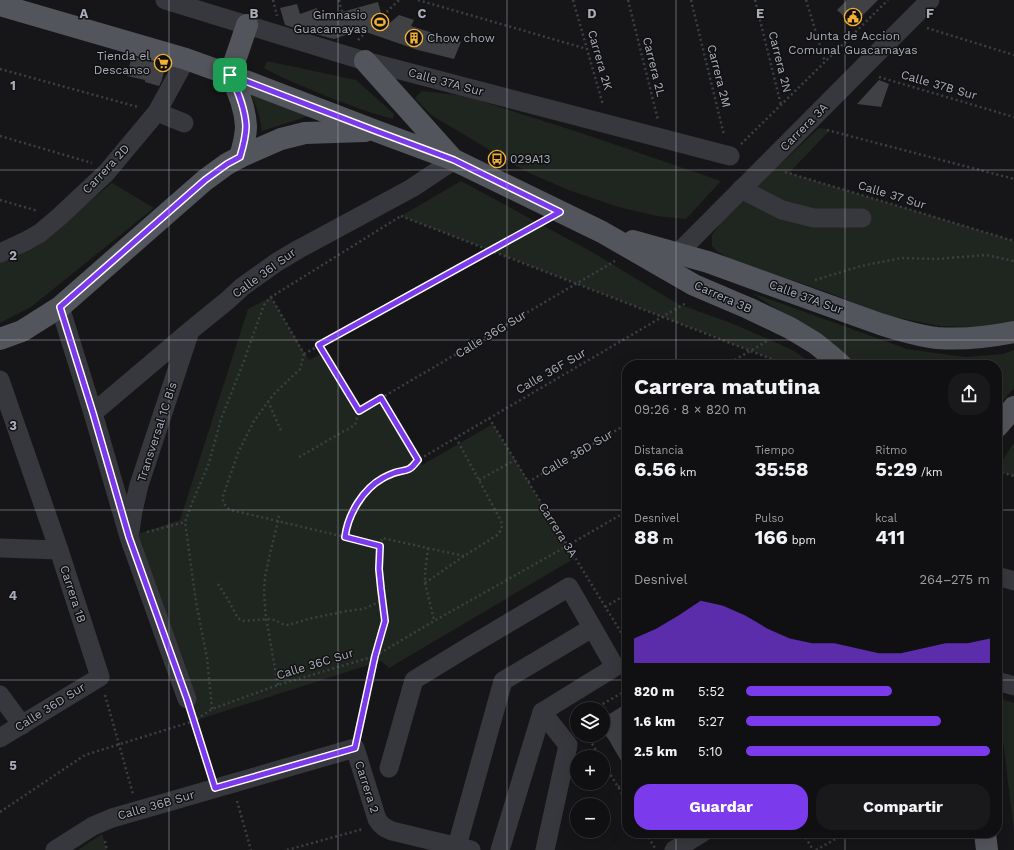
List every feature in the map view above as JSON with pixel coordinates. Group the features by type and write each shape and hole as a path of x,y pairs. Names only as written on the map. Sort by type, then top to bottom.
{"main road":[{"path":"0,5 186,60 230,75 454,160 602,232"},
{"path":"240,157 246,126 242,101 230,75 247,25"},
{"path":"352,54 454,160"},
{"path":"0,339 22,331 60,307 205,180 227,164 281,139 305,133 376,131"},
{"name":"Calle 37A Sur","path":"602,232 708,262 905,332 937,338 991,336 1014,332"},
{"name":"Carrera 3B","path":"602,232 694,285 790,328 815,343 835,360"},
{"path":"1002,420 1014,407"},
{"path":"986,838 987,850"}],"street":[{"name":"Calle 37A Sur","path":"165,0 247,25 609,125 730,156"},
{"name":"Carrera 3A","path":"678,253 930,0"},
{"name":"Carrera 2D","path":"0,254 26,242 40,233 106,172 158,112 186,60"},
{"path":"158,112 184,123"},
{"name":"Calle 36I Sur","path":"93,413 242,287 277,262 412,188 454,160"},
{"path":"741,189 782,210 814,218 862,218"},
{"path":"60,307 129,537 187,699"},
{"name":"Transversal 1C Bis","path":"129,537 139,485 191,330"},
{"name":"Carrera 1B","path":"0,380 59,550 100,677"},
{"path":"0,548 59,550"},
{"path":"1002,577 1014,581"},
{"path":"389,768 414,680 569,586 615,667 542,712 500,850"},
{"path":"380,824 392,831 464,848 503,680 592,628"},
{"name":"Calle 36D Sur","path":"0,738 100,677"},
{"path":"1002,682 1014,686"},
{"path":"0,695 22,725"},
{"path":"542,712 568,745 545,850"},
{"name":"Calle 36B Sur","path":"55,850 93,826 112,818 355,748"},
{"name":"Carrera 2","path":"355,748 377,819 380,824"},
{"path":"674,850 694,838"}],"path":[{"path":"339,0 352,54"},
{"path":"352,54 399,0"},
{"path":"418,0 587,49"},
{"name":"Carrera 2K","path":"573,0 609,125"},
{"name":"Carrera 2L","path":"628,0 663,139"},
{"name":"Carrera 2M","path":"690,0 730,156"},
{"name":"Carrera 2N","path":"755,0 781,105"},
{"path":"806,0 825,62"},
{"path":"807,4 812,0"},
{"path":"730,156 888,0"},
{"path":"908,22 1014,55"},
{"path":"0,69 158,112"},
{"name":"Calle 37B Sur","path":"859,71 1014,117"},
{"path":"806,124 1014,179"},
{"path":"0,136 109,168"},
{"name":"Calle 37 Sur","path":"765,166 1014,240"},
{"path":"0,200 59,217"},
{"path":"376,207 774,360"},
{"path":"304,354 560,212"},
{"name":"Calle 36I Sur","path":"271,297 402,216"},
{"path":"812,281 861,266 901,258 938,259 986,255 1014,261"},
{"name":"Calle 36G Sur","path":"359,411 616,261"},
{"path":"212,709 207,658 196,602 185,522 208,463 221,419 257,324 264,306 271,297 304,354 300,370 268,401 254,421 233,466 222,500 224,504 229,509 380,546 382,538 464,556"},
{"name":"Calle 36F Sur","path":"345,537 346,527 364,495 372,486 382,479 410,468 418,460 687,302"},
{"path":"735,360 773,338"},
{"path":"299,456 355,425 359,411 319,345"},
{"path":"381,398 418,460"},
{"path":"268,401 282,433"},
{"name":"Carrera 3A","path":"489,418 622,634"},
{"name":"Calle 36D Sur","path":"528,482 622,427"},
{"path":"425,583 496,536 502,528 500,519 456,438"},
{"path":"479,480 515,460"},
{"path":"1002,472 1014,476"},
{"path":"278,685 266,619 264,593 265,577 279,514"},
{"name":"Calle 36C Sur","path":"0,812 85,756 194,721 212,709 278,685 375,656 622,514"},
{"path":"129,537 185,522"},
{"name":"Carrera 2","path":"355,748 375,656 385,621 379,569 380,546"},
{"path":"428,548 425,583 434,621"},
{"path":"218,584 238,618 241,620 266,619 275,620 282,624 289,625 308,619 347,611 363,610 375,604 383,603"},
{"path":"605,607 622,597"},
{"path":"100,677 137,810"},
{"path":"606,702 622,693"},
{"path":"187,699 194,721 251,850"},
{"path":"610,774 622,794"},
{"path":"618,787 622,785"},
{"path":"287,850 380,824"},
{"path":"649,838 656,850"},
{"path":"806,838 813,850"},
{"path":"816,850 837,838"}],"shaded area":[{"path":"267,61 356,80 394,114 393,119 343,103 301,86 264,68"},
{"path":"246,87 315,114 262,131 257,108"},
{"path":"422,91 465,96 584,134 721,181 686,219 656,216 615,206 566,189 525,171 431,115 415,98"},
{"path":"819,128 830,130 789,173 1014,241 1014,322 979,327 940,326 885,315 827,292 730,259 718,252 712,246 712,235 726,216"},
{"path":"461,181 592,252 678,304 731,323 766,338 794,351 807,360 774,360 401,216"},
{"path":"112,183 154,208 31,307 0,323 0,260 36,246"},
{"path":"752,293 907,349 965,357 1003,354 1014,350 1014,388 1002,402 1002,360 851,360 843,353"},
{"path":"271,297 309,360 324,352 362,414 384,402 422,465 493,424 575,558 389,668 381,661 194,721 129,537 180,520 248,309"},
{"path":"1014,443 1014,476 1002,472 1002,461"},
{"path":"1002,699 1014,703 1014,832 1002,732"},
{"path":"102,834 107,850 78,850"}],"building":[{"name":"Junta de Accion Comunal Guacamayas","path":"847,0 878,0 853,25 837,10"},
{"path":"378,2 385,27 399,15 414,20 411,26 461,42 454,59 418,50 360,30 334,39 307,32 285,25 280,8 297,4 300,14 317,8 320,18"},
{"path":"132,56 165,66 159,86 145,82 145,80 127,76"},
{"path":"879,80 889,84 881,107 857,104"},
{"path":"622,706 622,762 610,742 610,714"}],"place":[{"name":"Junta de Accion Comunal Guacamayas","path":"853,17"},
{"name":"Gimnasio Guacamayas","path":"380,22"},
{"name":"Chow chow","path":"414,38"},
{"name":"Tienda el Descanso","path":"163,63"},
{"name":"029A13","path":"497,159"}],"route":[{"path":"230,75 454,160 560,212 319,345 359,411 381,398 418,460 410,468 394,473 372,486 364,495 346,527 345,537 380,546 379,569 385,621 375,656 355,748 215,788 187,699 129,537 60,307 205,180 227,164 240,157 246,126 242,101 230,75"}]}
